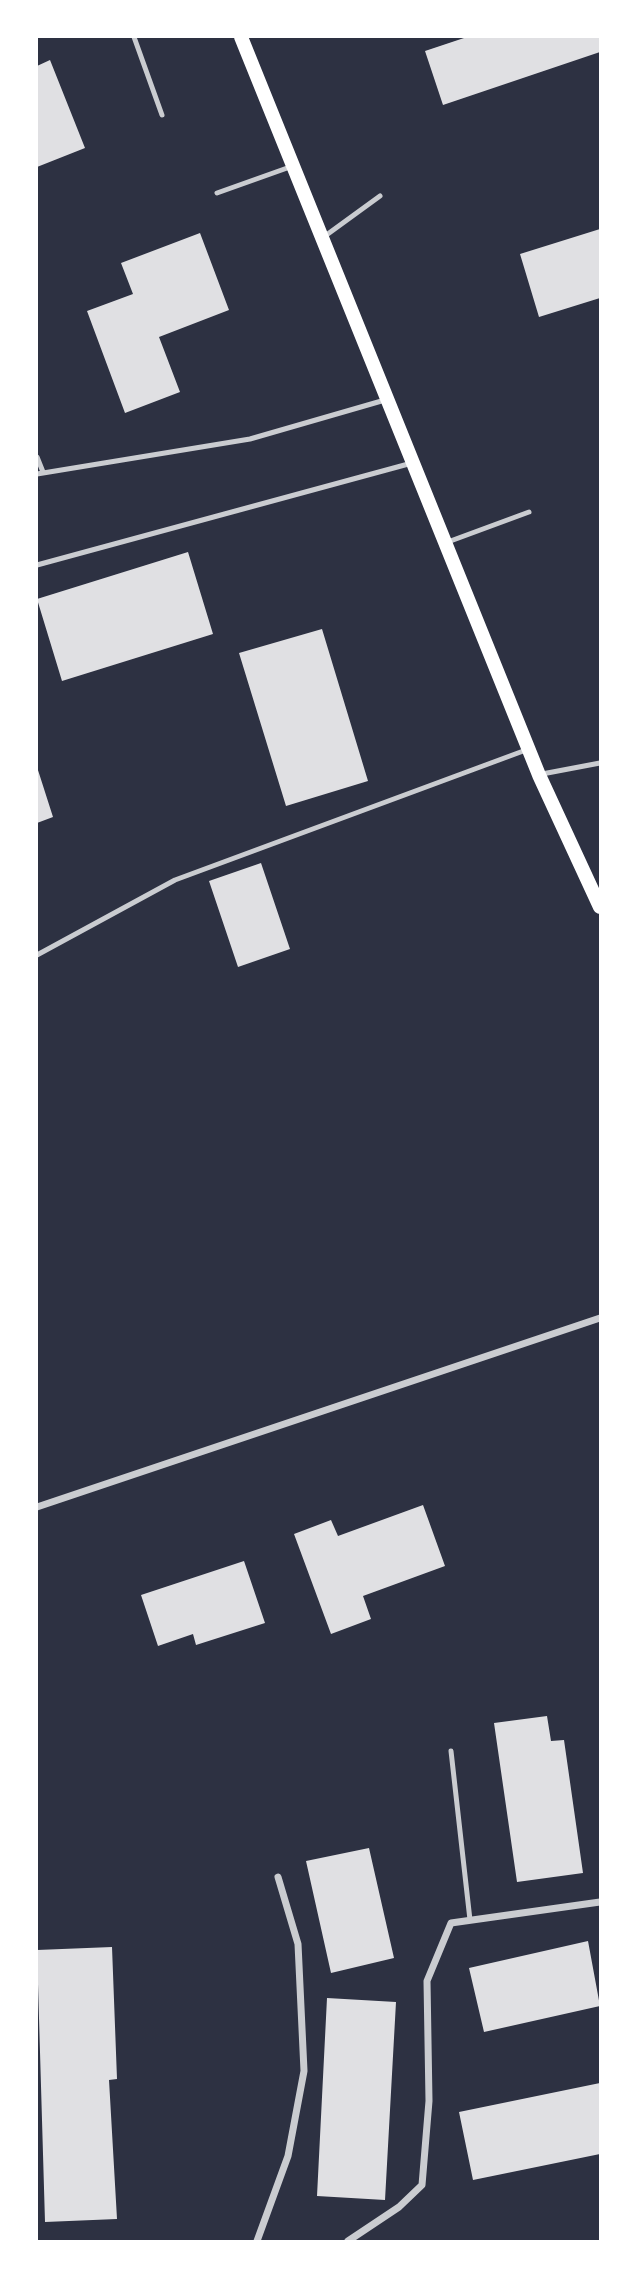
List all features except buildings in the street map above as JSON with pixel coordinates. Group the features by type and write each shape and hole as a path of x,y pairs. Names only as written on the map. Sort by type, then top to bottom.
{"main road":[{"path":"241,37 528,749 600,907"}],"street":[{"path":"37,1507 600,1318"},
{"path":"257,2241 288,2156 304,2071 298,1944 278,1877"},
{"path":"348,2241 399,2207 422,2185 429,2101 427,1981 452,1923 600,1902"}],"lane":[{"path":"134,37 162,115"},
{"path":"217,193 293,166"},
{"path":"322,238 380,195"},
{"path":"37,457 40,473 117,458 189,451 250,439 387,400"},
{"path":"37,565 413,462"},
{"path":"445,543 529,512"},
{"path":"37,955 175,880 528,749"},
{"path":"539,775 600,763"},
{"path":"451,1751 470,1920"}]}
